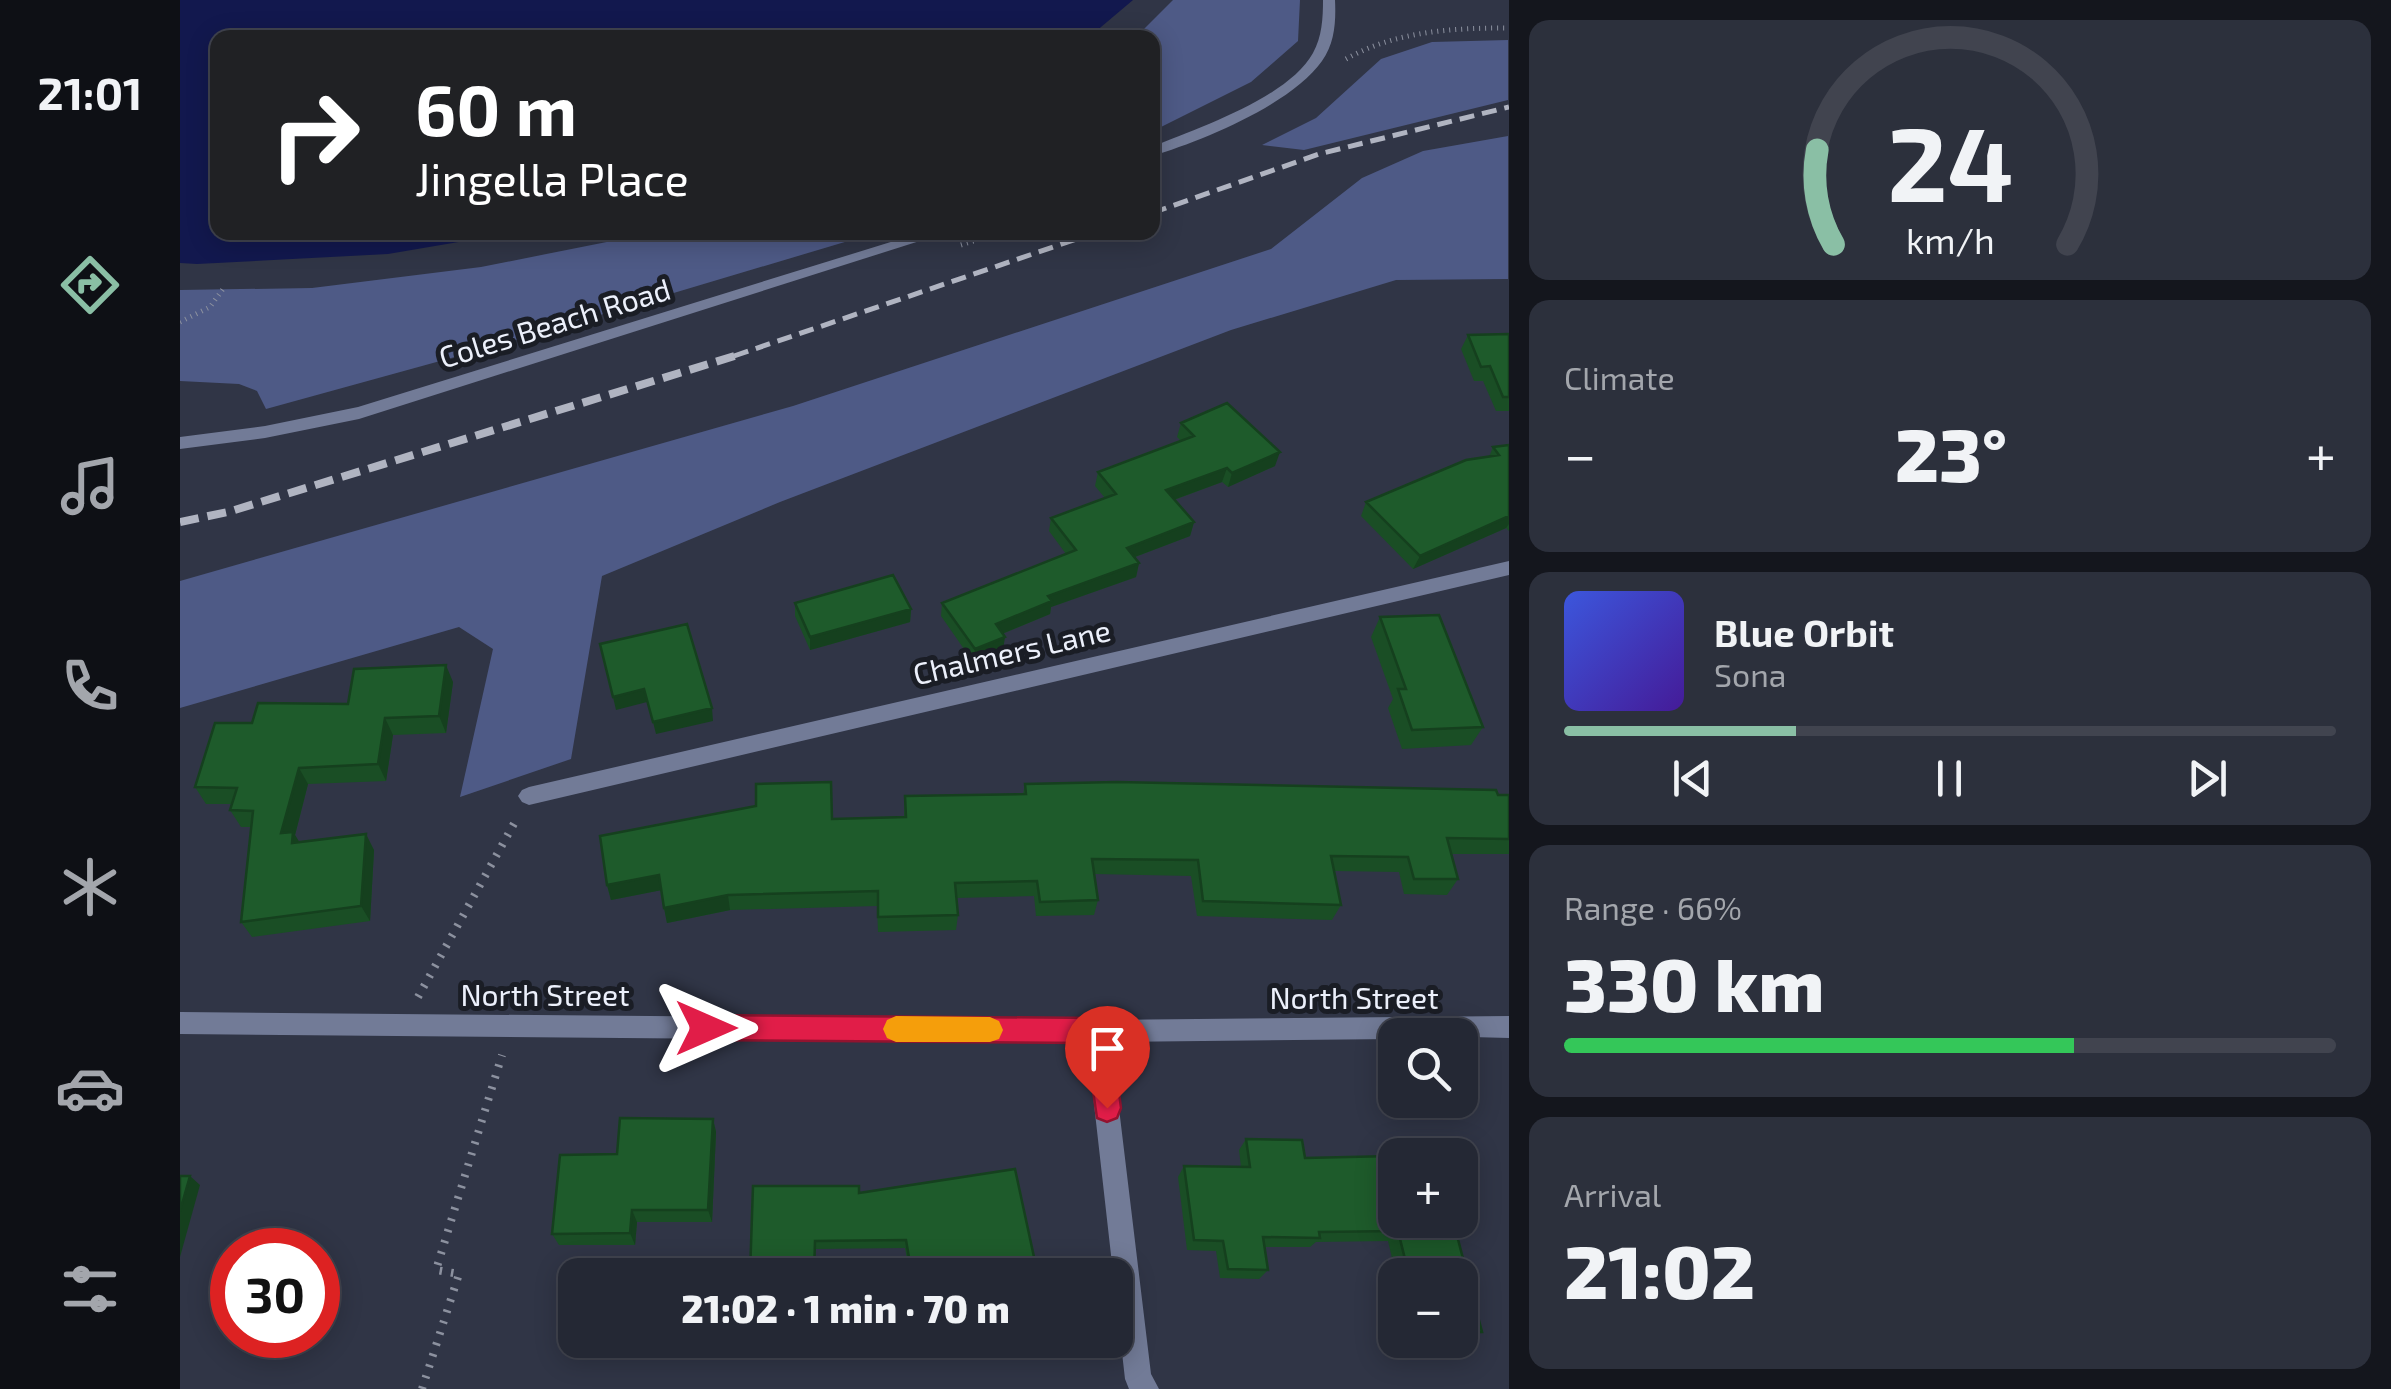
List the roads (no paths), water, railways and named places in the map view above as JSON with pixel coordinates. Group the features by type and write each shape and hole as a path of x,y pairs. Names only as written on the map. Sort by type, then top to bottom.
{"street":[{"path":"1160,148 1232,116 1302,76 1316,60 1330,28 1329,0"},
{"name":"Coles Beach Road","path":"180,443 358,413 914,240"},
{"name":"Chalmers Lane","path":"529,796 1508,568"},
{"name":"North Street","path":"180,1023 1098,1031 1508,1028"},
{"path":"1098,1031 1138,1379 1145,1389"}],"railway":[{"path":"1160,210 1319,154 1509,107"},
{"path":"734,356 1074,240"},
{"path":"180,522 228,512 741,354"}]}
